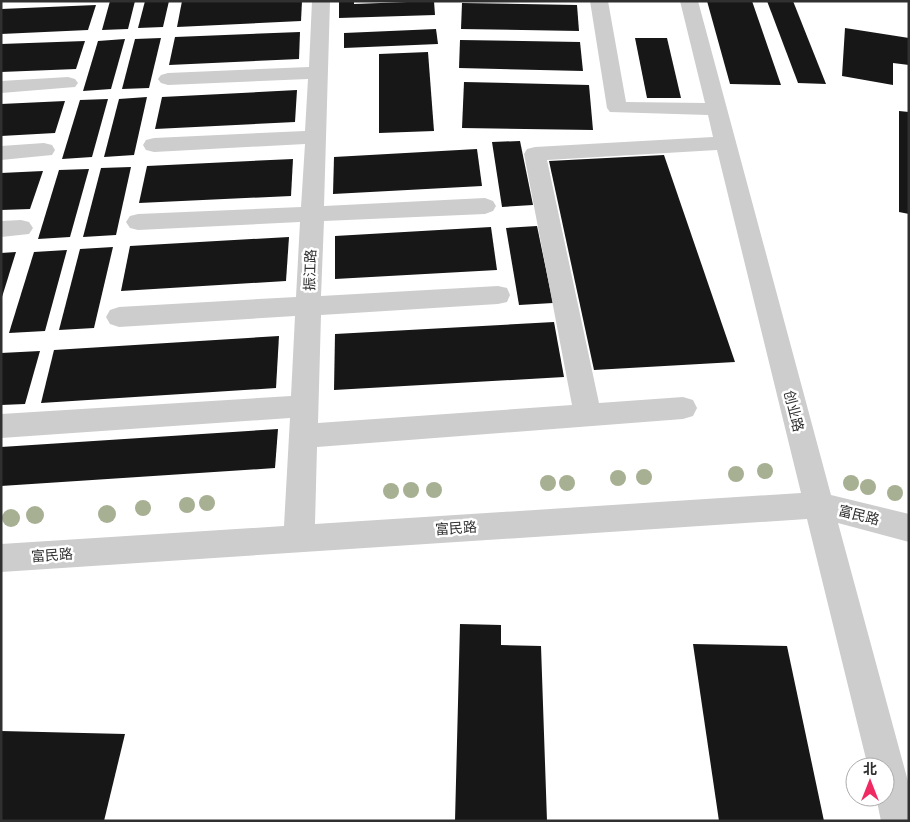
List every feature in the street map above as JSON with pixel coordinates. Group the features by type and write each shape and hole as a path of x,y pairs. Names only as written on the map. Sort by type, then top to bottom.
{"street":[{"name":"振江路","path":"299,539 321,1"},
{"path":"599,1 617,108 716,109"},
{"name":"创业路","path":"689,1 900,821"},
{"path":"168,79 318,73"},
{"path":"1,87 68,84"},
{"path":"154,144 316,137"},
{"path":"588,414 536,154 725,143"},
{"path":"1,152 44,150"},
{"path":"138,222 485,206"},
{"path":"119,317 498,295"},
{"path":"1,426 304,406"},
{"path":"303,436 683,408"},
{"name":"富民路","path":"1,558 818,505 909,528"}],"building":[{"path":"110,1 135,1 128,29 102,30"},
{"path":"145,1 169,1 163,27 138,28"},
{"path":"182,1 302,1 301,21 177,27"},
{"path":"339,1 354,1 354,4 434,1 435,15 339,18"},
{"path":"707,1 752,1 781,85 730,84"},
{"path":"767,1 793,1 826,84 798,83"},
{"path":"462,3 577,5 579,31 461,29"},
{"path":"96,5 88,30 1,34 1,9"},
{"path":"845,28 909,38 909,65 893,63 893,85 842,76"},
{"path":"436,29 438,44 344,48 344,33"},
{"path":"300,32 299,59 169,65 175,37"},
{"path":"161,38 149,88 122,89 135,39"},
{"path":"635,38 667,38 681,98 647,98"},
{"path":"125,39 111,89 83,91 98,41"},
{"path":"460,40 580,42 583,71 459,68"},
{"path":"85,41 76,69 1,72 1,44"},
{"path":"428,52 434,131 379,133 379,54"},
{"path":"464,82 589,85 593,130 462,128"},
{"path":"297,90 295,122 155,129 162,97"},
{"path":"147,97 134,155 104,157 119,99"},
{"path":"108,99 92,157 62,159 80,100"},
{"path":"65,101 55,133 1,136 1,104"},
{"path":"899,111 909,112 909,214 899,212"},
{"path":"520,141 533,205 502,207 492,142"},
{"path":"477,149 482,186 333,194 334,157"},
{"path":"664,155 735,362 594,370 549,161"},
{"path":"293,159 291,196 139,203 147,166"},
{"path":"131,167 116,235 83,237 101,168"},
{"path":"89,169 70,237 38,239 59,170"},
{"path":"43,171 30,209 1,210 1,173"},
{"path":"537,226 553,303 519,305 506,228"},
{"path":"491,227 497,270 335,279 335,236"},
{"path":"289,237 286,281 121,291 130,246"},
{"path":"113,247 94,328 59,330 80,249"},
{"path":"67,250 45,331 9,333 34,252"},
{"path":"16,252 2,297 1,297 1,253"},
{"path":"554,322 564,377 334,390 335,334"},
{"path":"279,336 276,388 41,403 54,350"},
{"path":"40,351 25,404 1,405 1,353"},
{"path":"278,429 275,468 1,486 1,447"},
{"path":"460,624 501,625 501,645 541,646 547,821 455,821"},
{"path":"693,644 787,646 824,821 719,821"},
{"path":"1,731 125,734 104,821 1,821"}]}
